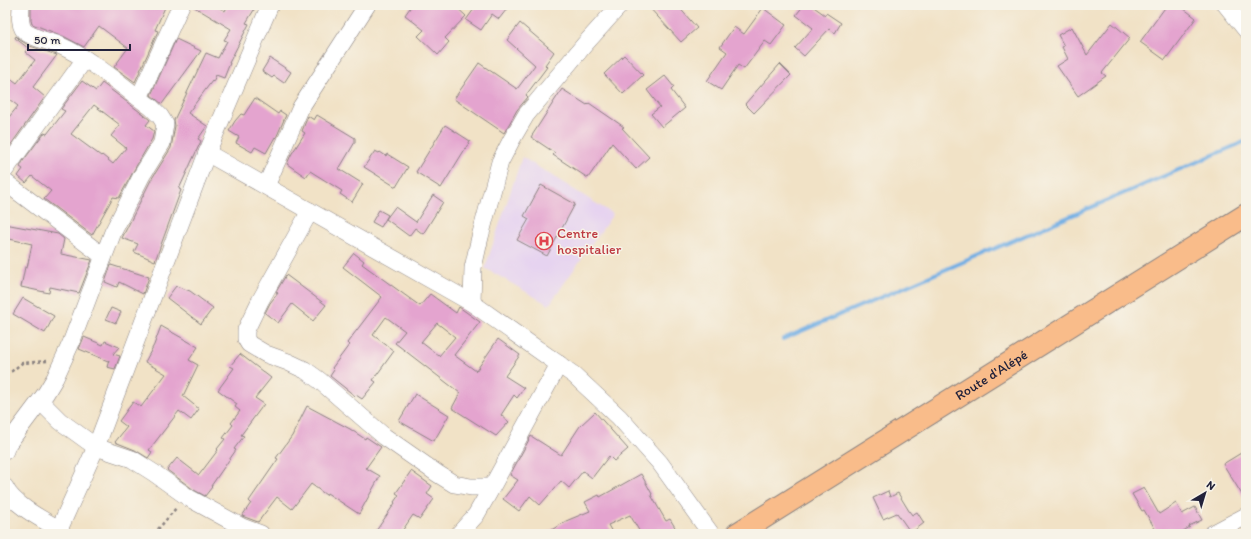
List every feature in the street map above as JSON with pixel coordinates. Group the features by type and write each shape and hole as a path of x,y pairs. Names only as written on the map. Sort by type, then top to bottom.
{"main road":[{"name":"Route d'Alépé","path":"737,534 1246,215"}],"street":[{"path":"5,451 7,445 40,401 55,378 64,359 113,232 142,175 162,143 165,124 164,120 156,112 139,98 85,59 59,45 28,33 21,23 21,5"},
{"path":"139,98 180,5"},
{"path":"5,487 8,493 30,512 58,532 96,447 208,154 270,5"},
{"path":"266,186 302,107 367,5"},
{"path":"472,303 473,268 500,162 526,116 580,50 620,5"},
{"path":"1226,5 1246,30"},
{"path":"5,170 85,59"},
{"path":"208,154 472,303 559,364 619,417 660,463 711,534"},
{"path":"5,182 103,256"},
{"path":"310,211 260,301 246,330 246,339 249,344 266,354 305,370 385,436 454,484 471,487 491,487"},
{"path":"459,534 476,515 559,364"},
{"path":"40,401 60,421 96,447 132,459 189,498 242,526 261,534"},
{"path":"1212,534 1246,516"}],"path":[{"path":"5,372 12,371 22,363 64,359"},
{"path":"154,534 176,508 189,498"}],"shaded area":[{"name":"Centre hospitalier","path":"522,157 613,214 549,305 485,268"}],"building":[{"path":"31,5 166,5 155,30 158,31 135,82 114,67 128,48 99,26 84,47 63,36 32,24"},
{"path":"191,5 215,5 225,11 228,5 257,5 246,23 249,24 229,63 224,78 216,75 213,82 212,81 188,113 207,126 198,139 201,141 179,189 181,190 155,261 134,252 138,244 122,238 151,180 171,148 175,126 174,120 206,53 218,58 227,41 224,40 231,29"},
{"path":"412,5 454,5 466,16 445,38 449,42 438,55 418,36 424,30 405,15"},
{"path":"477,5 510,5 499,19 492,14 481,30 466,20"},
{"path":"647,5 677,5 697,28 681,42"},
{"path":"804,5 811,5 825,15 826,13 841,23 835,33 829,29 804,56 795,48 813,28 796,15"},
{"path":"1167,5 1179,5 1196,18 1165,60 1140,42"},
{"path":"763,8 786,25 771,45 765,41 744,69 738,65 721,90 707,81 727,52 720,47 734,27 744,34"},
{"path":"520,23 554,52 545,65 547,67 526,95 528,97 517,110 504,133 454,99 479,63 517,89 535,65 507,40"},
{"path":"1112,23 1130,38 1102,73 1106,76 1078,96 1057,66 1068,59 1062,47 1064,46 1058,35 1072,27 1087,55"},
{"path":"16,36 30,46 57,55 33,87 45,97 7,150 5,148 5,122 18,106 5,96 5,74 17,83 35,60 25,52 28,48 15,38"},
{"path":"176,39 201,51 162,104 151,95"},
{"path":"624,55 643,75 623,94 604,74"},
{"path":"270,58 291,72 284,83 274,76 272,78 262,71"},
{"path":"780,64 791,75 754,113 745,104"},
{"path":"665,76 674,87 671,90 685,108 662,127 651,114 660,107 647,90"},
{"path":"82,81 96,91 102,83 150,120 146,125 154,131 152,139 119,198 113,197 92,235 44,199 51,191 32,176 26,183 18,176 23,169 20,167 23,161 44,133 47,134 65,111 61,109","holes":["94,105 120,125 111,136 126,148 113,164 71,134"]},
{"path":"562,89 587,105 589,103 624,127 622,128 649,157 636,169 612,143 588,178 553,155 555,153 531,137"},
{"path":"255,98 278,114 280,111 286,115 276,138 275,137 266,153 255,147 252,152 236,143 239,137 229,131 241,114 244,115"},
{"path":"317,115 355,138 355,142 339,169 363,184 352,202 340,194 342,191 310,171 306,177 287,164 305,133 302,131 308,116 314,120"},
{"path":"445,125 470,141 441,188 416,172"},
{"path":"375,151 386,156 387,154 408,167 396,187 364,167"},
{"path":"541,185 575,204 547,256 517,240 529,219 524,216"},
{"path":"433,195 443,202 423,234 415,228 409,236 386,219 395,207 416,222"},
{"path":"379,210 388,215 381,227 372,222"},
{"path":"5,224 58,234 64,239 61,254 92,260 79,293 50,287 49,293 21,287 32,244 5,238"},
{"path":"354,253 364,261 362,264 420,306 430,294 456,313 459,307 480,322 454,355 476,371 498,339 520,355 505,376 524,388 517,398 514,395 501,415 509,422 496,436 452,408 460,393 395,343 405,331 386,317 373,335 394,351 373,380 376,382 362,399 356,395 355,396 330,376 334,370 332,368 349,345 347,343 382,297 343,267","holes":["437,323 455,337 439,356 421,342"]},
{"path":"111,265 149,277 143,294 119,282 117,287 105,282"},
{"path":"286,275 326,305 313,321 292,304 278,323 265,313 270,303 278,293 276,292"},
{"path":"176,286 190,291 213,308 201,324 167,298"},
{"path":"23,298 54,316 45,333 13,314"},
{"path":"111,308 121,312 116,323 106,319"},
{"path":"161,326 198,347 189,360 198,365 183,396 199,409 191,420 179,411 149,450 152,452 148,458 135,450 115,442 127,427 119,421 133,402 141,407 166,374 145,362 154,345"},
{"path":"84,337 103,345 105,341 119,347 113,354 120,356 115,369 107,367 109,360 108,361 79,349"},
{"path":"240,354 271,378 255,398 264,404 241,435 244,436 234,449 236,450 205,496 194,490 167,470 177,458 199,475 225,439 223,438 233,425 231,423 240,411 235,407 237,404 218,390 234,368 230,366"},
{"path":"415,394 449,415 434,441 399,421"},
{"path":"307,406 350,429 365,439 366,437 381,447 366,468 380,476 359,514 327,493 326,495 311,484 292,509 277,497 258,522 242,516 251,503 249,501 278,459 276,458 292,436"},
{"path":"595,412 628,449 614,461 609,456 592,478 583,471 569,488 561,481 540,505 530,496 519,511 503,499 518,480 510,475 531,436 561,455 580,426"},
{"path":"1246,450 1246,501 1223,464"},
{"path":"411,471 432,486 427,494 434,499 420,519 413,515 400,534 374,534 395,503 394,502 399,495 396,493"},
{"path":"641,474 666,521 670,519 676,529 668,534 641,534 630,515 608,525 613,534 545,534 566,521 590,511 585,502 599,495 600,497"},
{"path":"1144,488 1159,514 1176,503 1182,514 1195,507 1202,520 1189,526 1190,527 1178,534 1158,534 1144,510 1142,511 1132,494"},
{"path":"888,491 890,497 898,493 912,515 917,512 924,523 911,533 897,513 883,519 873,498"}],"waterway":[{"path":"783,339 1246,141"}],"place":[{"name":"Centre hospitalier","path":"544,241"}]}
